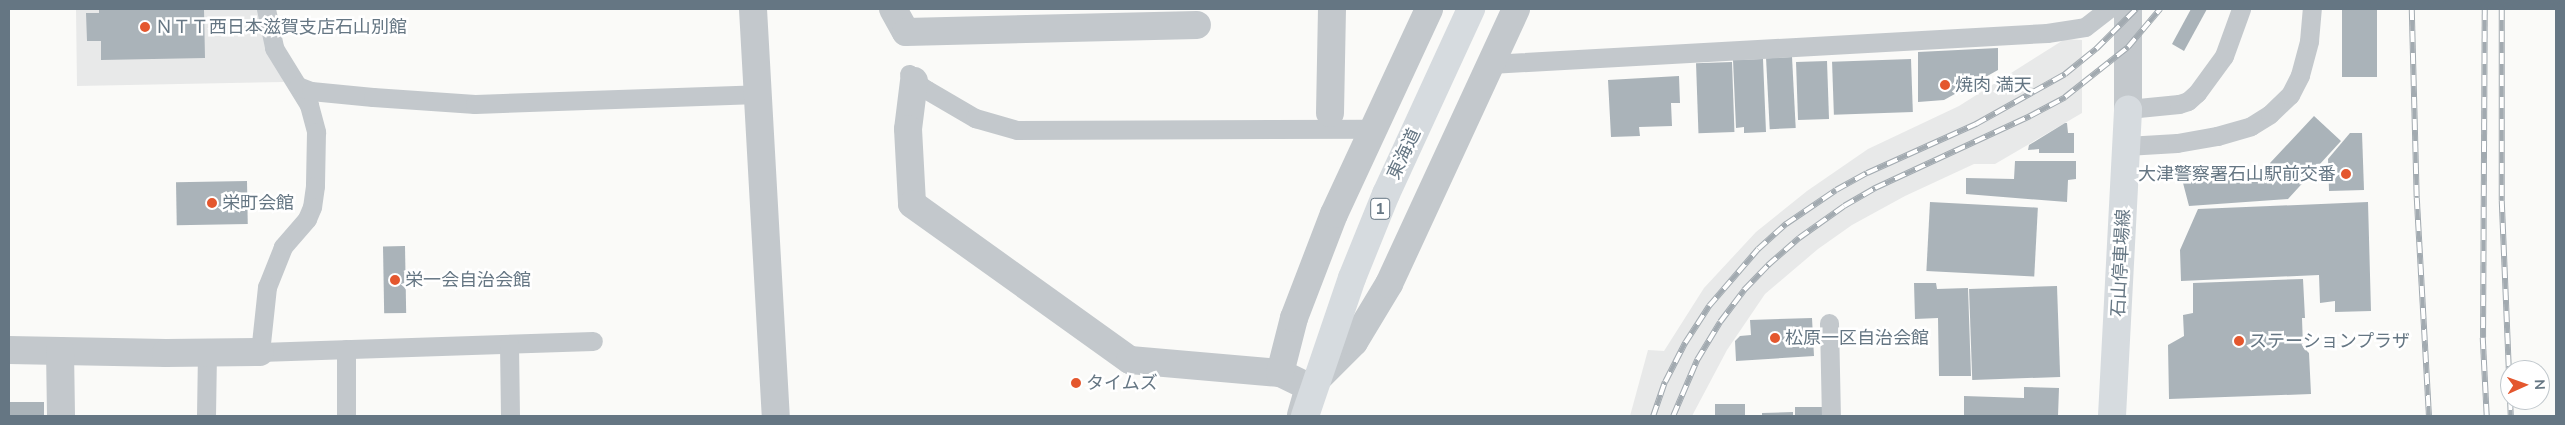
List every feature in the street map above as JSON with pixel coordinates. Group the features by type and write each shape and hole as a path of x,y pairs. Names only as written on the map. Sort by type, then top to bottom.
{"main road":[{"name":"東海道","path":"1305,416 1349,287 1386,194 1471,9"},
{"name":"石山停車場線","path":"2112,416 2128,109"}],"street":[{"path":"754,9 776,416"},
{"path":"893,9 906,32 1197,25"},
{"path":"1330,113 1332,9"},
{"path":"1280,373 1294,318 1312,268 1372,129 1429,9"},
{"path":"1300,416 1309,387 1354,342 1389,284 1516,9"},
{"path":"2128,9 2128,109"},
{"path":"910,76 908,130 912,204 1130,360 1280,373 1309,387"},
{"path":"9,350 260,352"},
{"path":"60,351 61,416"}],"lane":[{"path":"266,9 274,48 309,105 316,132 315,186 312,207 307,219 283,247 267,287 260,352 593,341"},
{"path":"1490,64 2047,33 2086,28 2108,9"},
{"path":"2128,109 2179,104 2188,101 2197,93 2224,56 2241,9"},
{"path":"2126,146 2178,144 2217,136 2251,126 2270,114 2290,95 2298,81 2309,41 2312,9"},
{"path":"910,76 975,118 1016,130 1372,129"},
{"path":"298,86 311,91 475,104 758,94"},
{"path":"1829,323 1831,416"},
{"path":"509,344 510,416"},
{"path":"346,349 346,416"},
{"path":"206,416 207,352"}],"shaded area":[{"path":"76,9 259,9 261,32 284,82 77,86"},
{"path":"2065,39 2082,40 2082,113 1995,164 1974,164 1905,196 1852,225 1818,249 1765,294 1727,350 1692,416 1630,416 1648,350 1664,351 1704,288 1756,232 1807,191 1868,149 1959,106"}],"building":[{"name":"ＮＴＴ西日本滋賀支店石山別館","path":"99,9 204,9 205,58 101,60 101,41 87,41 86,13 99,13"},
{"path":"2191,9 2207,9 2184,51 2172,44"},
{"path":"2342,9 2377,9 2377,77 2342,77"},
{"name":"焼肉 満天","path":"1998,48 1998,70 1944,100 1918,102 1918,52"},
{"path":"1792,57 1796,128 1770,129 1766,58"},
{"path":"1763,59 1766,132 1744,133 1744,127 1736,128 1733,60"},
{"path":"1911,59 1913,112 1834,115 1832,62"},
{"path":"1827,61 1829,119 1798,120 1796,62"},
{"path":"1732,62 1734,132 1698,133 1696,63"},
{"path":"1679,76 1680,103 1671,103 1672,126 1639,127 1640,136 1611,137 1608,80"},
{"path":"2314,116 2341,141 2288,199 2189,206 2183,183 2242,168 2244,173 2271,166 2270,163"},
{"path":"2067,123 2068,133 2074,133 2074,153 2039,153 2039,149 2028,150 2029,145"},
{"name":"大津警察署石山駅前交番","path":"2350,133 2362,133 2364,190 2329,191 2328,159"},
{"path":"2015,161 2076,161 2076,179 2068,180 2067,202 1966,194 1966,178 2014,179"},
{"name":"栄町会館","path":"247,181 248,224 177,225 176,182"},
{"path":"1930,202 2038,208 2034,277 1926,271"},
{"path":"2368,202 2371,311 2335,312 2335,301 2320,303 2319,275 2181,281 2180,250 2198,209"},
{"name":"栄一会自治会館","path":"383,246 405,246 406,313 384,313"},
{"name":"ステーションプラザ","path":"2303,279 2305,318 2302,318 2303,347 2309,353 2311,394 2169,399 2168,345 2184,336 2183,315 2193,313 2193,283"},
{"path":"1914,283 1936,283 1937,289 1968,288 1971,376 1939,376 1938,318 1915,319"},
{"path":"2057,286 2060,377 1972,380 1969,289"},
{"name":"松原一区自治会館","path":"1812,318 1814,356 1736,361 1735,341 1740,336 1751,335 1750,320"},
{"path":"2024,387 2059,388 2058,416 1964,416 1964,396 2024,398"},
{"path":"9,402 44,402 44,416 9,416"},
{"path":"1715,404 1745,404 1745,416 1715,416"},
{"path":"1795,407 1822,407 1822,416 1795,416"},
{"path":"1793,412 1793,416 1762,416 1762,413"}],"railway":[{"path":"1653,416 1665,382 1685,343 1709,306 1758,249 1786,224 1836,190 1867,173 1976,124 2065,74 2096,49 2136,9"},
{"path":"1673,416 1697,360 1720,322 1744,290 1768,265 1799,238 1844,206 1875,188 2030,116 2065,97 2128,47 2160,9"},
{"path":"2412,9 2417,198 2429,416"},
{"path":"2485,9 2483,338 2487,416"},
{"path":"2502,9 2502,201 2511,416"}],"place":[{"name":"ＮＴＴ西日本滋賀支店石山別館","path":"145,27"},
{"name":"焼肉 満天","path":"1945,85"},
{"name":"大津警察署石山駅前交番","path":"2346,174"},
{"name":"栄町会館","path":"212,203"},
{"name":"栄一会自治会館","path":"395,280"},
{"name":"松原一区自治会館","path":"1775,338"},
{"name":"ステーションプラザ","path":"2239,341"},
{"name":"タイムズ","path":"1076,383"}]}
